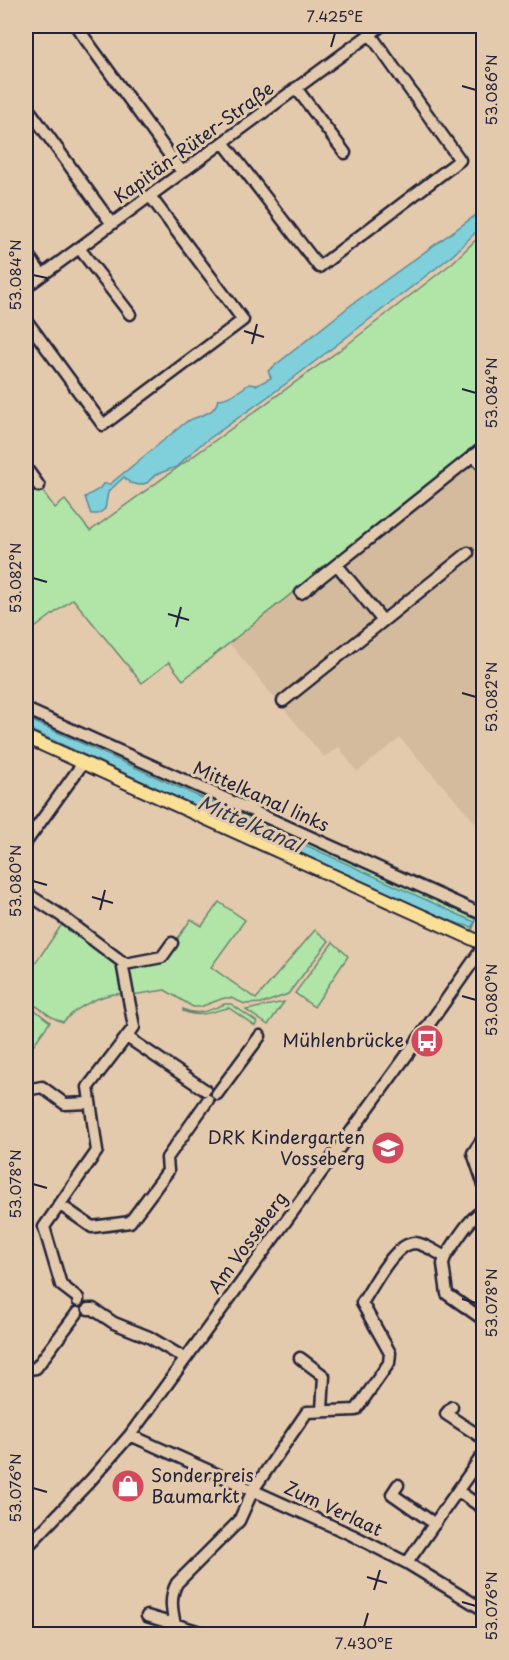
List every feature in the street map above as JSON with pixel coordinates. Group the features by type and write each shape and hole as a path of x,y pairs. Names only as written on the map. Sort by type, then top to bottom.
{"main road":[{"path":"26,737 483,945"}],"street":[{"path":"76,26 182,172"},
{"name":"Kapitän-Rüter-Straße","path":"26,287 381,26"},
{"path":"223,142 319,267 460,160 370,34"},
{"name":"Kapitän-Rüter-Straße","path":"296,88 345,153"},
{"name":"Kapitän-Rüter-Straße","path":"27,106 112,224"},
{"path":"26,320 103,425 243,320 150,195"},
{"path":"79,248 130,314"},
{"path":"26,252 42,275"},
{"path":"301,593 483,447"},
{"path":"473,455 483,467"},
{"path":"26,468 39,486"},
{"path":"283,701 468,553"},
{"path":"337,565 383,621"},
{"name":"Mittelkanal links","path":"26,709 483,915"},
{"path":"26,842 83,763"},
{"path":"26,893 60,915 125,964 162,957 172,943"},
{"name":"Am Vosseberg","path":"26,1548 130,1435 420,1037 483,945"},
{"path":"26,1367 36,1368 83,1311 85,1302 78,1301 78,1298 61,1285 44,1227 97,1151 88,1087 134,1027 123,968 125,964"},
{"path":"59,1204 92,1227 130,1222 168,1171 167,1158 210,1095 261,1036"},
{"path":"127,1037 210,1095"},
{"path":"26,1090 42,1088 65,1104 89,1103"},
{"path":"483,1137 473,1153 483,1185"},
{"path":"483,1210 478,1212 471,1221 445,1257 443,1264 447,1294 483,1320"},
{"path":"175,1625 171,1605 172,1592 177,1583 238,1521 253,1490 307,1412 356,1410 389,1363 390,1353 362,1303 396,1251 407,1244 417,1243 445,1257"},
{"path":"83,1311 93,1309 114,1323 149,1337 184,1358"},
{"path":"300,1358 324,1376 322,1410"},
{"path":"452,1407 446,1414 483,1439"},
{"name":"Zum Verlaat","path":"130,1435 352,1534 408,1563 483,1610"},
{"path":"408,1563 483,1453"},
{"path":"398,1485 392,1494 435,1524"},
{"path":"458,1491 483,1509"},
{"path":"147,1616 207,1635"}],"shaded area":[{"path":"483,441 483,825 475,822 400,738 357,772 339,747 324,757 230,644"}],"green space":[{"path":"483,233 483,441 183,680 169,662 142,683 73,599 28,633 26,630 26,469 55,508 65,500 90,531 348,344 452,263"},
{"path":"26,712 470,914 477,918 472,930 460,927 26,731"},
{"path":"219,902 245,920 211,967 256,999 315,930 329,941 288,994 264,1003 245,1004 231,998 224,998 200,1007 193,1007 165,990 132,995 127,969 130,966 163,960 191,919 202,926"},
{"path":"63,923 118,961 124,994 99,998 75,1011 63,1022 26,1001 26,964 32,968"},
{"path":"333,942 348,956 314,1007 295,993"},
{"path":"284,1002 268,1025 246,1010"},
{"path":"231,1004 257,1022 255,1026 229,1008 201,1014 183,1011 183,1009 204,1012"},
{"path":"26,1008 36,1011 50,1022 26,1055"}],"water":[{"path":"483,210 483,225 453,255 287,383 199,446 176,467 155,475 147,483 139,485 130,483 124,477 108,492 105,509 98,514 91,514 85,497 103,484 110,484 186,422 210,412 214,409 218,399 230,396 249,384 257,385 271,378 268,371 351,305"},
{"name":"Mittelkanal","path":"26,718 475,922 472,927 459,924 408,903 26,728"}],"place":[{"name":"Mühlenbrücke","path":"427,1041"},
{"name":"DRK Kindergarten Vosseberg","path":"388,1148"},
{"name":"Sonderpreis Baumarkt","path":"128,1486"}]}
